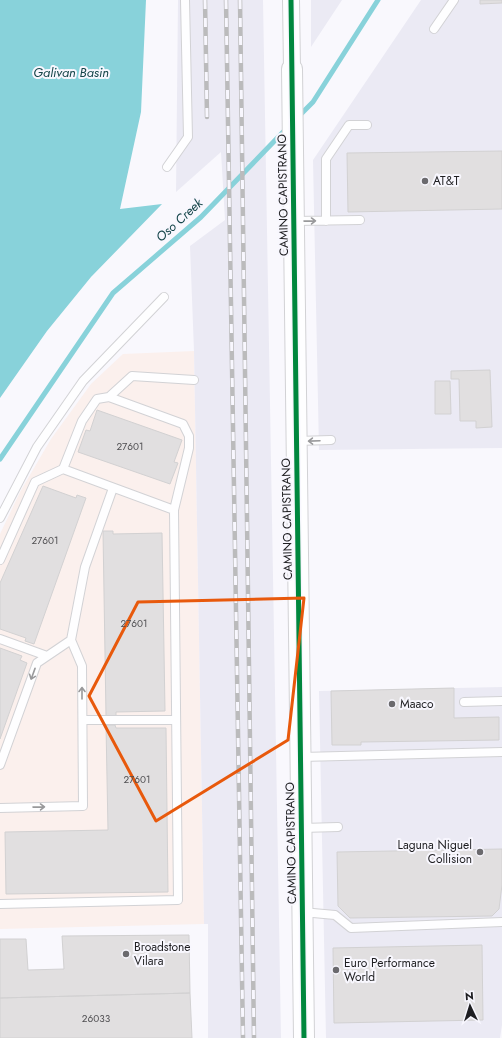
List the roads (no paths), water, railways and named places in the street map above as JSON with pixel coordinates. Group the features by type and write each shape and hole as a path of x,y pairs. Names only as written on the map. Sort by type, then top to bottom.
{"street":[{"name":"CAMINO CAPISTRANO","path":"291,0 304,1038"}],"lane":[{"path":"167,167 188,137 185,0"},
{"path":"434,29 454,0"},
{"path":"326,221 326,159 349,125 367,125"},
{"path":"294,221 360,220"},
{"path":"0,518 37,447 83,381 164,297"},
{"path":"109,397 132,376 194,380"},
{"path":"0,560 35,482 63,468 82,421 97,399 109,397 183,424 189,436 189,448 174,510 178,900 0,904"},
{"path":"296,441 331,440"},
{"path":"63,468 174,510"},
{"path":"0,808 83,806 82,666 71,640 85,567 113,488"},
{"path":"0,639 47,656"},
{"path":"0,765 37,663 71,640"},
{"path":"464,702 502,701"},
{"path":"83,720 176,720"},
{"path":"300,757 502,752"},
{"path":"301,828 338,827"},
{"path":"302,912 335,915 350,928 502,922"}],"water":[{"name":"Galivan Basin","path":"0,0 146,0 141,112 120,209 162,204 91,277 47,331 0,398"}],"waterway":[{"name":"Oso Creek","path":"299,116 313,102 378,0"},
{"name":"Oso Creek","path":"0,459 113,293 201,217 286,129"}],"railway":[{"path":"205,0 207,117"},
{"path":"226,0 243,1038"},
{"path":"240,0 254,1038"}],"place":[{"name":"AT&T","path":"425,181"},
{"name":"Maaco","path":"392,704"},
{"name":"Laguna Niguel Collision","path":"480,852"},
{"name":"Broadstone Vilara","path":"126,954"},
{"name":"Euro Performance World","path":"336,970"}]}
